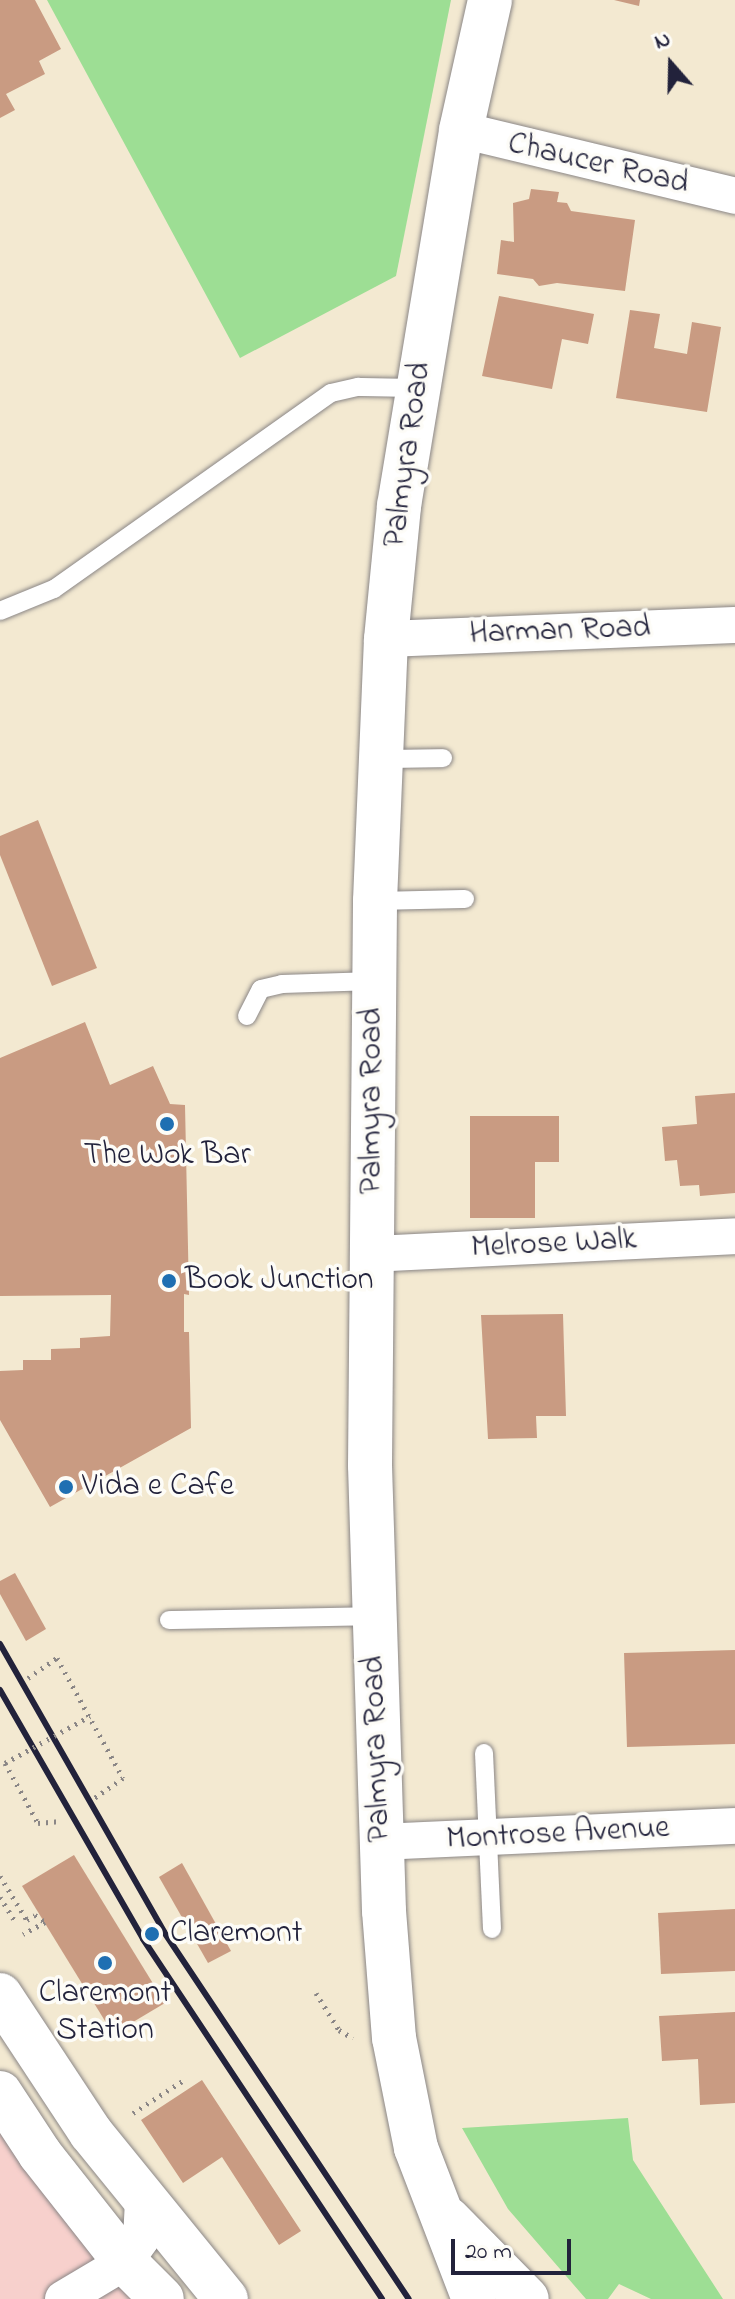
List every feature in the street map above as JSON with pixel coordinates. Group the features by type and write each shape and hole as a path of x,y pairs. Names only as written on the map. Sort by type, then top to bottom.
{"main road":[{"name":"Palmyra Road","path":"474,2299 416,2148 394,2038 381,1842 372,1616 372,1254 375,901 386,639 399,506 418,388 461,130 490,0"},
{"path":"0,1995 143,2202 226,2299"},
{"path":"0,2093 40,2154 125,2262 162,2299"},
{"name":"Palmyra Road","path":"436,2206 527,2299"}],"street":[{"name":"Chaucer Road","path":"461,130 735,196"},
{"name":"Harman Road","path":"386,639 735,625"},
{"name":"Melrose Walk","path":"372,1254 735,1236"},
{"name":"Montrose Avenue","path":"381,1842 735,1826"},
{"path":"63,2299 125,2262 141,2239 143,2202"}],"lane":[{"path":"0,611 54,589 331,393 358,387 418,388"},
{"path":"381,759 443,758"},
{"path":"375,901 465,899"},
{"path":"247,1016 261,989 374,981"},
{"path":"169,1620 372,1616"},
{"path":"484,1753 492,1929"}],"path":[{"path":"28,1678 57,1658 90,1716 123,1778 94,1798"},
{"path":"61,1821 38,1823 5,1763 90,1716"},
{"path":"0,1876 27,1920 35,1915 45,1922 23,1934"},
{"path":"0,1897 15,1921"},
{"path":"316,1993 339,2030 360,2043"},
{"path":"133,2113 184,2080"}],"shaded area":[{"path":"0,2093 162,2299 0,2299"}],"green space":[{"path":"47,0 451,0 396,276 240,358"},
{"path":"628,2118 633,2160 723,2299 651,2299 619,2284 608,2299 586,2299 508,2209 462,2128"}],"building":[{"path":"0,0 35,0 61,49 39,61 45,74 6,94 15,110 0,118"},
{"path":"614,0 640,0 639,6"},
{"path":"531,189 559,192 557,202 567,203 571,211 635,220 625,291 557,283 539,286 533,279 497,274 501,240 514,242 513,203 529,199"},
{"path":"499,296 594,314 588,344 562,339 552,389 482,376"},
{"path":"630,310 660,314 654,348 687,354 692,322 721,327 707,412 616,398"},
{"path":"38,820 97,968 52,986 0,855 0,836"},
{"path":"85,1022 110,1085 153,1066 170,1104 185,1105 189,1295 184,1294 184,1332 189,1332 191,1428 50,1507 0,1420 0,1371 23,1370 23,1360 51,1360 51,1349 80,1348 80,1338 110,1336 111,1295 0,1296 0,1058"},
{"path":"735,1093 735,1193 700,1196 699,1185 680,1186 677,1160 665,1161 662,1127 697,1124 695,1096"},
{"path":"470,1116 559,1116 559,1162 535,1162 535,1218 470,1218"},
{"path":"563,1314 566,1416 536,1416 537,1438 488,1439 481,1315"},
{"path":"15,1573 46,1629 26,1641 0,1594 0,1581"},
{"path":"735,1650 735,1744 627,1747 624,1653"},
{"name":"Claremont Station","path":"74,1855 165,2003 113,2034 22,1886"},
{"path":"182,1863 231,1951 208,1963 159,1877"},
{"path":"735,1909 735,1971 661,1974 658,1913"},
{"path":"735,2012 735,2103 700,2105 698,2059 662,2061 659,2016"},
{"path":"202,2080 301,2231 279,2245 222,2157 183,2183 141,2120"}],"railway":[{"path":"0,1644 164,1932 409,2299"},
{"path":"0,1690 143,1939 382,2299"}],"place":[{"name":"The Wok Bar","path":"167,1124"},
{"name":"Book Junction","path":"169,1281"},
{"name":"Vida e Cafe","path":"66,1487"},
{"name":"Claremont","path":"152,1934"},
{"name":"Claremont Station","path":"105,1963"}]}
